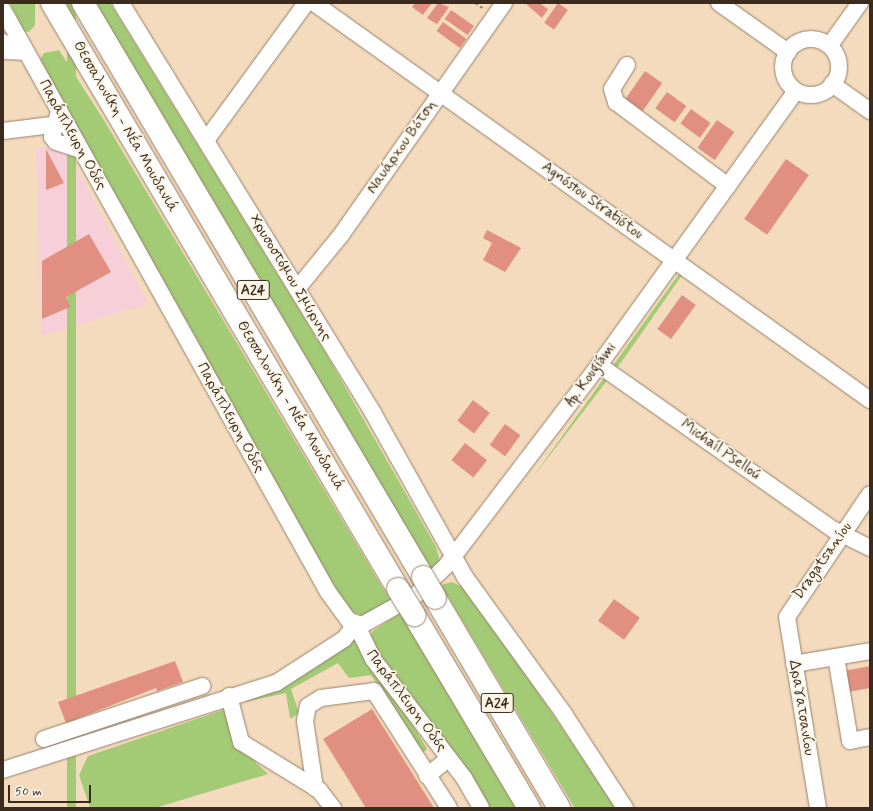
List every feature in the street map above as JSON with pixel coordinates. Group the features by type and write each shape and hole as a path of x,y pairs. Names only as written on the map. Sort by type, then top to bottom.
{"highway":[{"name":"Θεσσαλονίκη - Νέα Μουδανιά","path":"52,3 529,808"},
{"name":"Θεσσαλονίκη - Νέα Μουδανιά","path":"83,3 559,808"}],"street":[{"name":"Χρυσοστόμου Σμύρνης","path":"122,3 296,289 445,539 453,557 564,714 625,808"},
{"path":"206,139 306,3"},
{"name":"Agnóstou Stratiótou","path":"314,3 870,400"},
{"name":"Ναυάρχου Βότση","path":"296,289 341,236 440,92 504,3"},
{"path":"719,3 788,52"},
{"path":"830,45 860,3"},
{"name":"Παράπλευρη Οδός","path":"3,10 26,52 56,118 80,150 332,597 349,621 356,624 373,659 448,758 481,808"},
{"path":"811,39 830,45 839,60 832,84 818,94 796,91 784,76 788,52 811,39"},
{"path":"3,42 7,51 26,52"},
{"path":"627,65 612,89 616,102 728,186"},
{"path":"832,84 870,111"},
{"name":"Ap. Kougiámi","path":"356,624 370,623 416,595 453,557 599,365 796,91"},
{"path":"3,131 56,118"},
{"name":"Michaíl Pselloú","path":"599,365 841,535 870,548"},
{"name":"Dragatsaníou","path":"794,664 788,611 870,494"},
{"path":"445,539 470,535"},
{"path":"44,739 229,696 289,676 344,639 356,624"},
{"path":"794,664 870,651"},
{"path":"836,657 850,741 870,738"},
{"name":"Δραγατσανίου","path":"794,664 818,808"},
{"path":"3,770 142,715 202,686"},
{"path":"315,788 305,721 308,706 321,698 371,690 378,693 427,776 450,808"},
{"path":"229,696 241,742 315,788 333,808"},
{"path":"427,776 448,758"}],"shaded area":[{"path":"64,144 149,304 41,336 36,148"}],"green space":[{"path":"10,3 35,3 35,25 29,32 24,31"},
{"path":"67,3 76,3 76,808 67,808"},
{"path":"94,3 110,3 324,350 436,547 440,562 433,576"},
{"path":"59,50 105,122 392,604 367,617 350,611 287,510 37,64 44,53"},
{"path":"679,274 682,275 625,357 530,481"},
{"path":"452,582 462,587 484,612 616,808 575,808 441,585"},
{"path":"400,613 516,808 484,808 371,645 369,637 373,631"},
{"path":"354,640 404,710 427,749 423,753 371,675 349,678 338,663 291,689 299,713 290,719 286,693 245,702 245,697 305,673"},
{"path":"226,709 235,743 268,774 155,808 90,808 79,775 88,756"}],"building":[{"path":"415,3 432,3 423,15 412,7"},
{"path":"438,3 449,7 437,24 427,18"},
{"path":"525,3 539,3 548,9 542,18"},
{"path":"558,3 568,10 554,30 544,23"},
{"path":"451,10 474,26 468,35 445,19"},
{"path":"443,22 466,39 460,48 437,31"},
{"path":"645,71 662,83 643,111 625,99"},
{"path":"667,92 686,106 675,122 655,108"},
{"path":"691,109 710,123 700,138 680,124"},
{"path":"717,120 734,132 715,160 697,148"},
{"path":"46,149 64,183 46,190"},
{"path":"786,159 809,175 767,235 744,219"},
{"path":"487,230 521,248 505,272 483,260 492,243 483,238"},
{"path":"89,234 111,272 66,297 70,307 42,319 42,261"},
{"path":"682,295 696,305 671,339 657,329"},
{"path":"473,400 490,413 474,433 457,421"},
{"path":"505,424 520,435 505,456 490,445"},
{"path":"465,443 487,460 474,478 451,460"},
{"path":"614,599 640,618 624,640 598,621"},
{"path":"175,661 183,682 157,691 156,688 66,723 58,702"},
{"path":"870,666 870,688 848,692 844,671"},
{"path":"372,709 434,808 366,808 323,739"}]}
